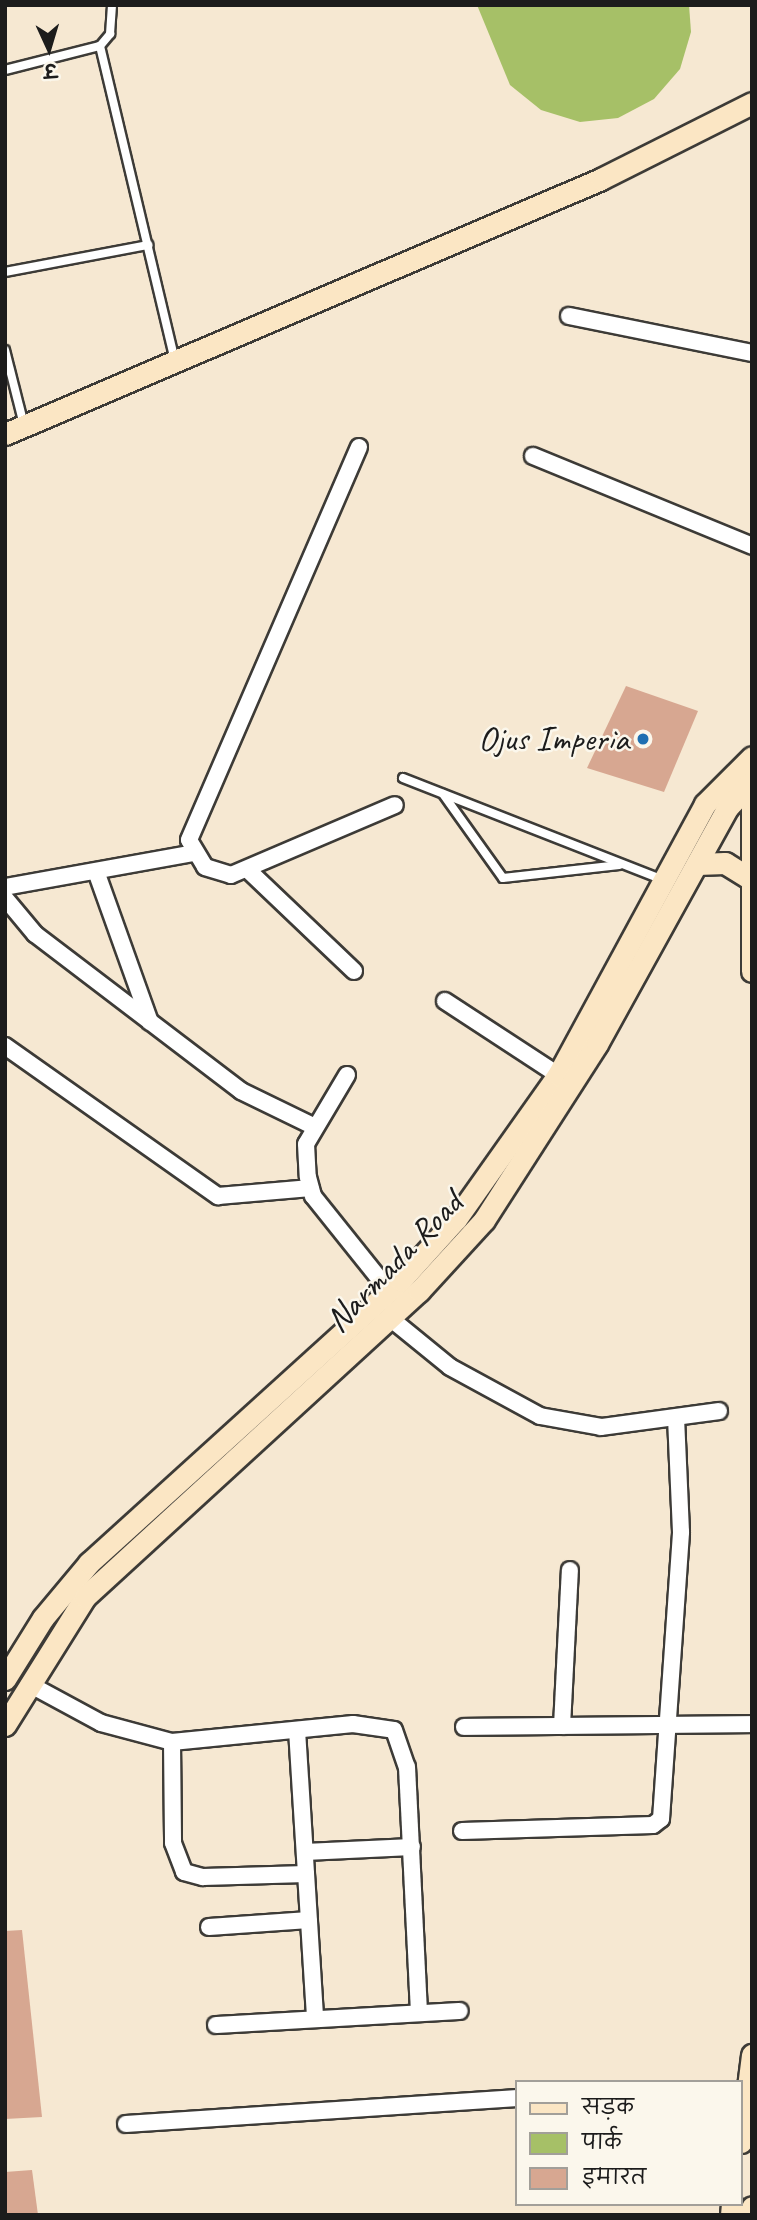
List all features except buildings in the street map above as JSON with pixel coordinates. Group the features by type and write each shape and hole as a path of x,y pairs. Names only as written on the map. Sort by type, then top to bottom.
{"street":[{"path":"15,430 601,179 752,103"},
{"path":"569,316 752,353"},
{"path":"359,447 189,830 194,853 218,874 249,871 395,805"},
{"path":"533,456 752,545"},
{"path":"5,1679 54,1602 89,1563 389,1291 456,1219 558,1075 705,804 752,757"},
{"path":"752,783 752,971"},
{"name":"Narmada Road","path":"5,1725 85,1597 143,1538 390,1318 485,1220 533,1151 697,864 752,783"},
{"path":"5,887 97,874 194,853"},
{"path":"697,864 725,863 751,879"},
{"path":"249,871 354,971"},
{"path":"97,874 151,1024"},
{"path":"5,898 35,933 241,1091 313,1126"},
{"path":"445,1001 558,1075"},
{"path":"5,1046 218,1196 311,1188"},
{"path":"347,1075 313,1126 306,1158 311,1188 389,1291"},
{"path":"390,1318 450,1367 540,1416 601,1427 676,1419 719,1411"},
{"path":"462,1831 653,1825 665,1810 681,1532 676,1419"},
{"path":"562,1726 570,1570"},
{"path":"29,1684 102,1723 172,1742 353,1724 394,1730 407,1767 419,2011"},
{"path":"464,1727 752,1724"},
{"path":"297,1730 316,2018"},
{"path":"172,1742 173,1843 184,1871 203,1877 306,1874"},
{"path":"305,1852 412,1847"},
{"path":"209,1927 309,1920"},
{"path":"216,2025 419,2011 460,2011"},
{"path":"743,2118 746,2082 752,2055"},
{"path":"126,2124 516,2098"},
{"path":"750,2215 752,2207"}],"lane":[{"path":"5,70 100,46 110,34 112,5"},
{"path":"100,46 175,360"},
{"path":"5,272 148,245"},
{"path":"5,350 15,430"},
{"path":"403,778 665,881"},
{"path":"442,793 503,878 622,864"}],"green space":[{"path":"477,5 689,5 691,32 680,69 654,99 618,118 580,122 541,110 510,85"}],"place":[{"name":"Ojus Imperia","path":"643,739"}]}
